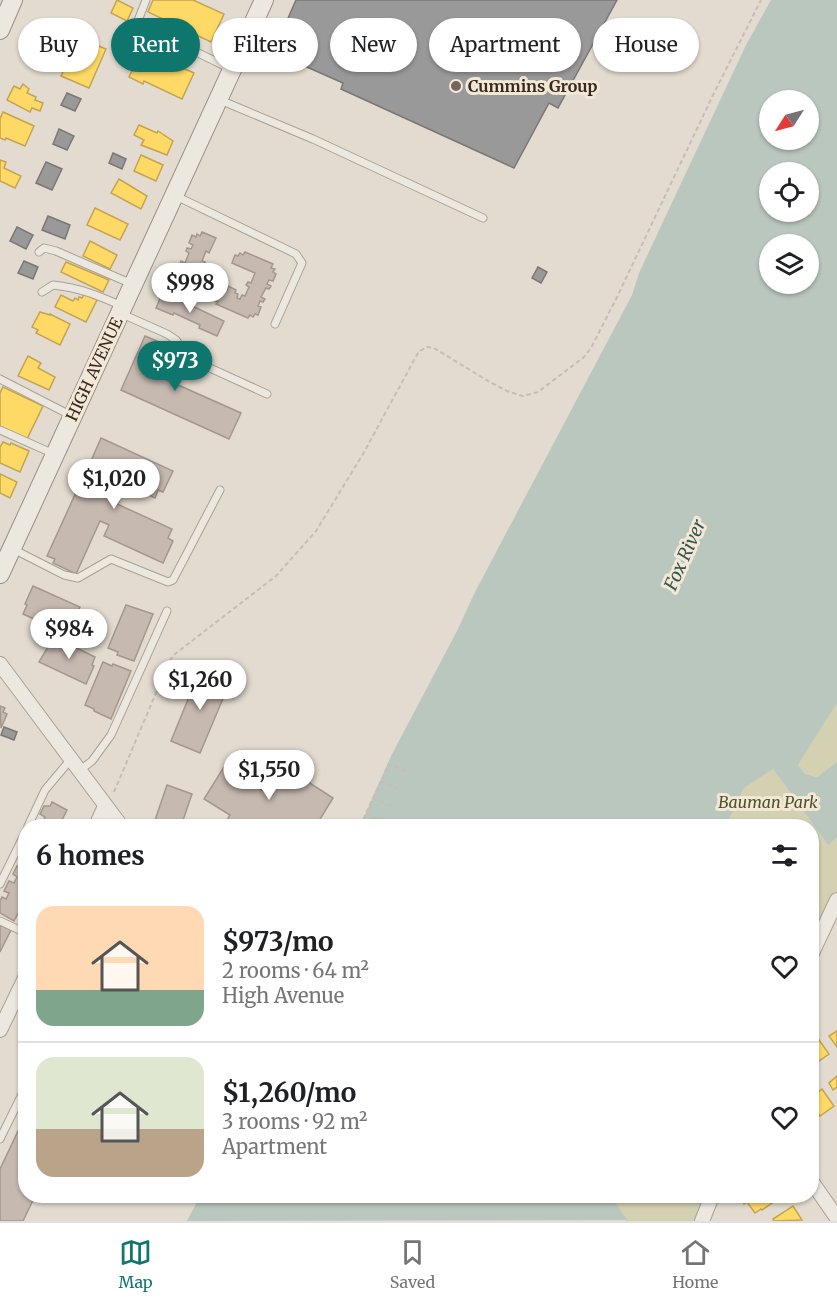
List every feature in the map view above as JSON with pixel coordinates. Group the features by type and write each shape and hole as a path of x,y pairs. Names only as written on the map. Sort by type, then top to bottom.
{"main road":[{"path":"0,30 13,0"},
{"name":"HIGH AVENUE","path":"252,18 258,2"},
{"name":"HIGH AVENUE","path":"0,574 230,72"}],"street":[{"path":"0,664 116,819"},
{"path":"99,819 104,804"},
{"path":"819,938 837,900"},
{"path":"0,1030 18,993"},
{"path":"819,1192 837,1218"},
{"path":"702,1221 709,1203"}],"lane":[{"path":"146,0 137,23 212,60"},
{"path":"217,99 313,139 483,218"},
{"path":"174,194 296,254 302,263 275,324"},
{"path":"39,252 44,248 56,250 132,284"},
{"path":"42,292 52,285 86,290 168,334 176,340 189,358 267,394"},
{"path":"0,379 72,416"},
{"path":"0,430 54,454"},
{"path":"12,548 64,575 78,578 111,558 168,582 173,580 220,490"},
{"path":"30,819 45,790 75,765 92,761 111,735 167,610"},
{"path":"0,884 18,847"},
{"path":"0,921 18,929"},
{"path":"0,1139 18,1102"}],"path":[{"path":"104,804 116,791 170,660 276,576 316,531 384,418 419,351 428,347 434,348 488,381 523,396 538,392 584,357 591,348 618,295 761,0"},
{"path":"364,819 389,764 406,771"},
{"path":"381,781 399,789"},
{"path":"374,798 392,806"},
{"path":"366,814 377,819"}],"green space":[{"name":"Bauman Park","path":"837,703 837,762 817,777 805,774 798,765"},
{"name":"Bauman Park","path":"773,769 809,819 729,819 744,788"},
{"name":"Bauman Park","path":"819,833 828,845 837,838 837,900 819,938"},
{"path":"615,1203 709,1203 702,1221 626,1221"}],"water":[{"name":"Fox River","path":"771,0 837,0 837,703 798,765 805,774 817,777 837,762 837,838 828,845 819,833 819,819 809,819 773,769 744,788 729,819 363,819 391,756 474,594 632,295 639,273 746,45"},
{"path":"196,1203 616,1203 627,1220 187,1221"}],"building: Homes":[{"path":"117,0 133,8 128,18 121,18 111,13"},
{"path":"153,0 193,0 224,14 222,18 212,18 211,42 200,37 200,18 161,18 148,12"},
{"path":"99,46 106,49 99,65"},
{"path":"63,72 96,72 89,88 61,76"},
{"path":"131,72 194,73 182,99 144,81 143,84 129,77"},
{"path":"23,84 29,89 27,93 43,103 40,111 32,108 30,112 7,100 14,86 20,89"},
{"path":"3,112 34,126 25,146 6,138 5,140 0,138 0,119"},
{"path":"139,125 157,133 158,131 173,141 167,155 141,145 144,140 134,135"},
{"path":"141,155 163,165 156,181 134,171"},
{"path":"0,160 6,162 4,168 21,176 15,188 0,181"},
{"path":"119,179 147,196 141,209 111,193"},
{"path":"95,208 128,224 120,240 87,225"},
{"path":"90,241 117,255 110,269 83,256"},
{"path":"66,262 109,280 103,292 61,272"},
{"path":"84,294 97,300 86,322 55,307 61,295 73,301 75,298 78,300 79,297 82,298"},
{"path":"40,312 50,314 70,324 60,345 36,333 38,330 32,327"},
{"path":"28,356 41,363 38,368 55,377 49,390 18,376"},
{"path":"3,387 43,406 27,439 0,427 0,393"},
{"path":"3,442 29,451 20,472 0,463 0,447"},
{"path":"0,474 17,482 10,498 0,493"},
{"path":"837,1031 837,1047 829,1036"},
{"path":"819,1040 829,1054 819,1061"},
{"path":"837,1076 837,1087 833,1090 829,1083"},
{"path":"822,1089 834,1106 820,1116 819,1115 819,1091"},
{"path":"748,1203 772,1203 762,1210 755,1213"},
{"path":"793,1206 802,1220 774,1221 773,1219"}],"building: Industry":[{"path":"296,0 617,0 607,18 593,18 593,44 581,66 581,18 429,18 429,72 578,72 558,108 549,103 514,168 341,89 343,83 318,72 318,18 288,18"},
{"path":"67,93 81,99 75,111 61,105"},
{"path":"59,129 74,136 67,150 53,144"},
{"path":"113,153 126,159 122,169 109,163"},
{"path":"46,162 62,169 52,190 36,183"},
{"path":"48,216 70,225 65,239 42,230"},
{"path":"17,227 33,235 26,249 10,241"},
{"path":"24,261 38,267 33,279 18,273"},
{"path":"538,267 547,272 541,283 532,278"},
{"path":"4,727 17,732 14,740 1,735"}],"building: Other":[{"path":"202,232 216,238 209,253 206,251 202,261 205,262 203,266 200,264 197,280 206,279 207,276 215,280 213,284 218,286 220,282 223,284 221,287 227,290 228,286 236,290 237,298 240,299 242,295 245,296 249,287 246,285 248,282 251,283 255,273 232,263 235,255 238,256 240,253 243,255 245,252 273,264 271,268 275,269 273,272 276,274 273,281 269,280 267,284 271,286 269,289 266,288 261,297 265,299 263,302 260,301 258,306 261,307 258,315 255,314 253,317 250,315 248,318 216,304 218,302 207,297 206,299 178,287 179,283 174,277 177,270 181,271 183,266 180,264 181,261 185,263 189,253 186,251 187,248 191,249 193,245 189,243 192,235 200,236"},
{"path":"163,292 224,321 217,336 174,313 173,315 156,308"},
{"path":"145,336 171,347 158,376 241,413 229,439 121,390"},
{"path":"101,438 173,471 163,492 158,490 155,498 117,480 109,497 119,501 117,504 172,529 168,538 173,541 163,563 104,536 109,525 100,521 76,574 53,563 55,559 47,556 78,488 101,496 110,479 91,470 95,463 91,461"},
{"path":"33,586 80,607 65,633 23,614"},
{"path":"126,605 153,614 134,661 117,655 118,652 108,648"},
{"path":"54,637 95,657 92,665 94,666 86,684 39,662"},
{"path":"103,662 131,671 111,719 85,705"},
{"path":"200,670 230,682 200,753 171,741"},
{"path":"0,706 5,708 3,712 7,714 1,728"},
{"path":"282,765 333,798 320,819 227,819 230,815 204,799 224,767 265,792"},
{"path":"167,785 192,794 183,819 155,819"},
{"path":"52,802 67,810 62,819 44,819 45,817 40,814 44,806 50,806"},
{"path":"17,866 18,913 14,921 0,913 0,901 2,897 6,899 9,893 4,891 9,881 14,883 17,877 13,874"},
{"path":"0,925 11,930 0,952"},
{"path":"18,1131 18,1203 32,1203 23,1221 0,1221 0,1169"}],"place":[{"name":"Cummins Group","path":"456,86"}]}
